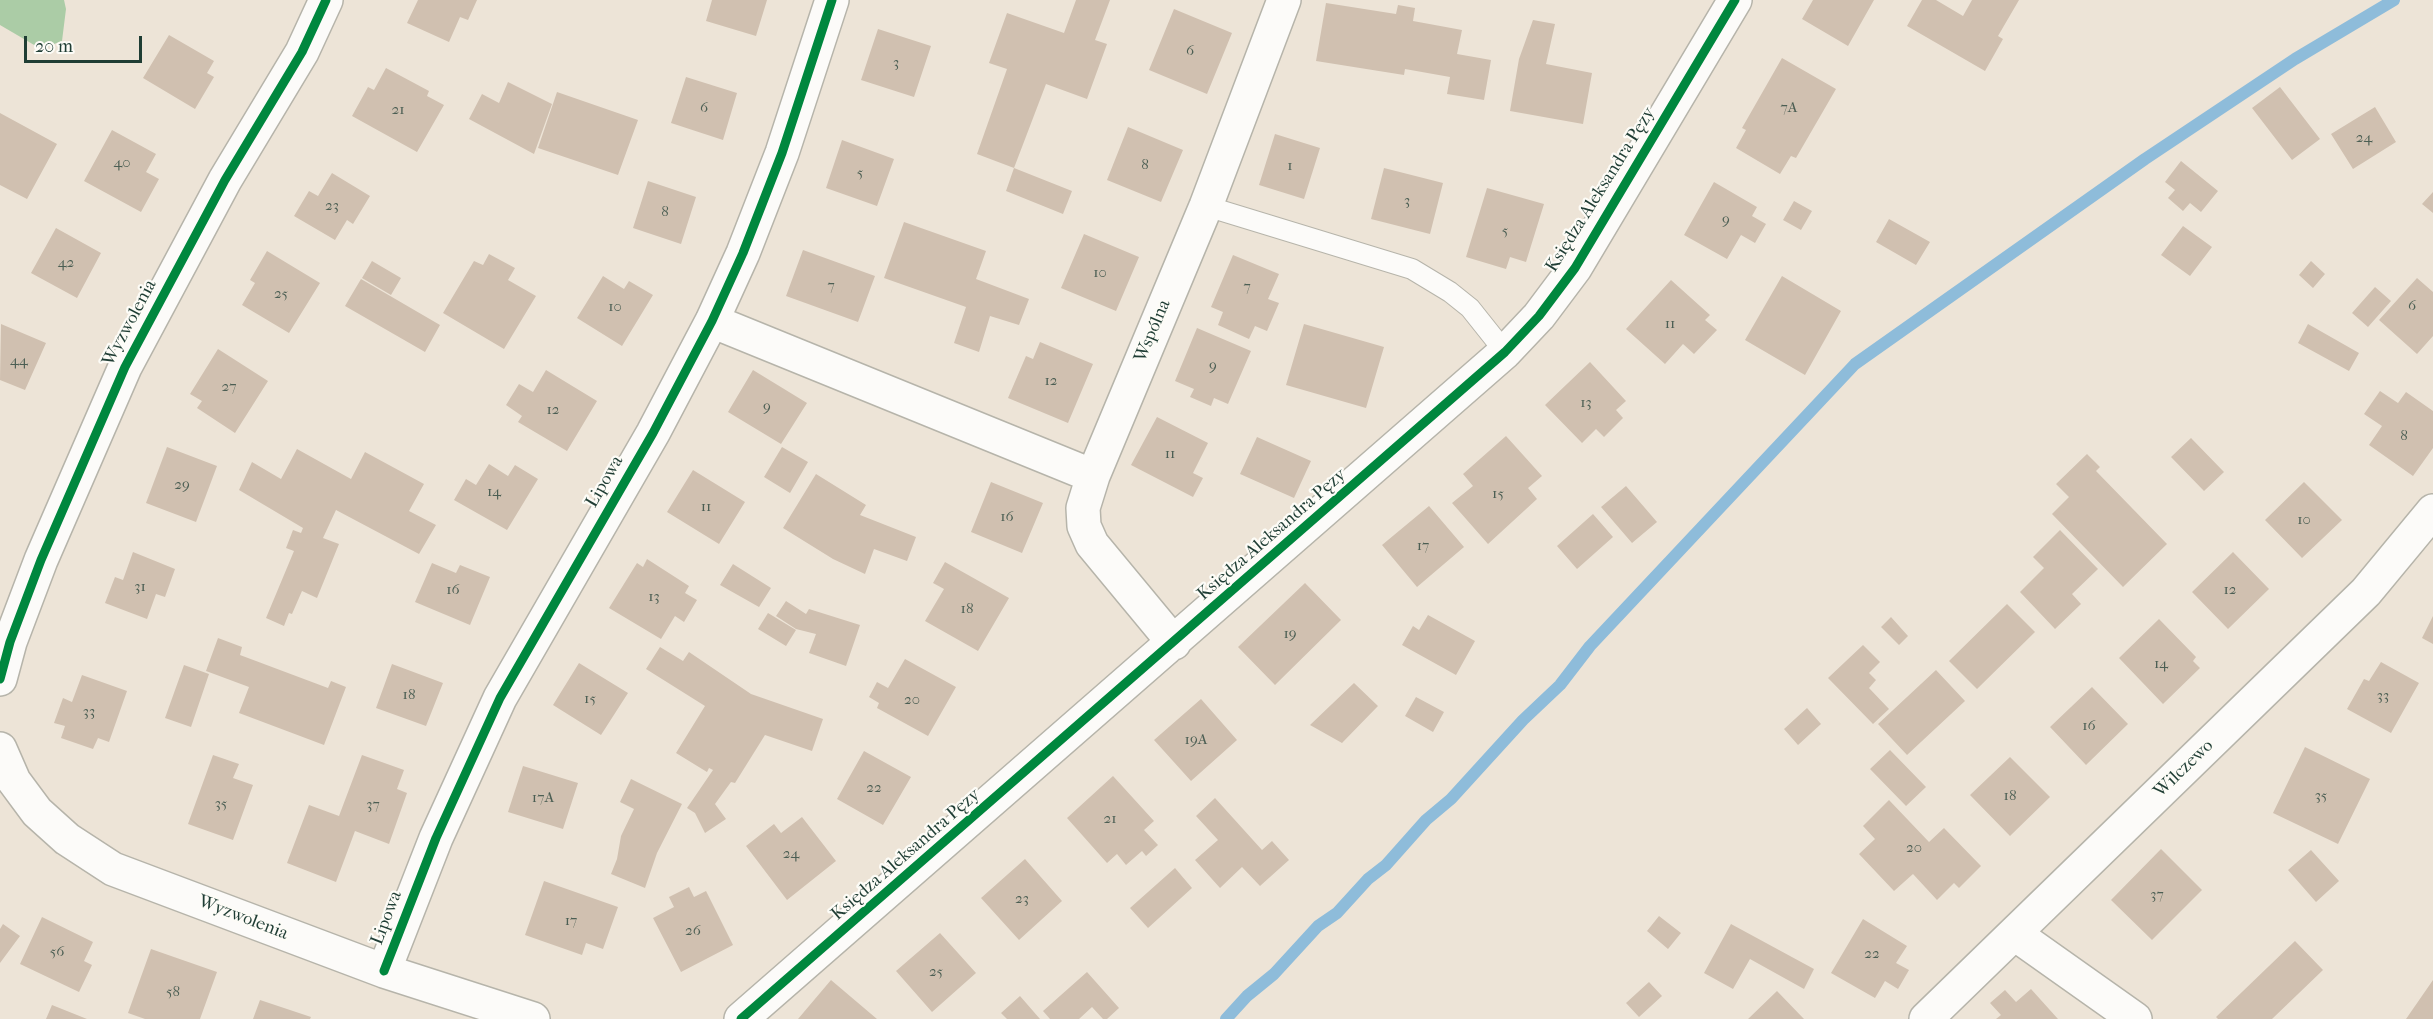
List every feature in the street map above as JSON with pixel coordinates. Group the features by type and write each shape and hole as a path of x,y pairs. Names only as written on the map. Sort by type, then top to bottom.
{"street":[{"name":"Wyzwolenia","path":"0,679 10,642 41,560 124,367 225,180 302,52 326,0"},
{"name":"Lipowa","path":"384,971 436,838 500,698 653,433 712,321 743,253 782,153 832,0"},
{"name":"Wspólna","path":"1174,643 1092,544 1084,526 1083,508 1093,476 1206,206 1284,0"},
{"name":"Księdza Aleksandra Pęzy","path":"741,1019 1505,352 1539,316 1575,268 1735,0"},
{"path":"712,321 1093,476"},
{"name":"Wilczewo","path":"1926,1019 2366,592 2433,511"},
{"name":"Wyzwolenia","path":"0,749 14,781 37,812 67,839 113,869 384,971 533,1019"},
{"path":"2015,934 2135,1019"}],"lane":[{"path":"1206,206 1412,269 1450,292 1470,308 1505,352"}],"green space":[{"path":"0,0 64,0 66,9 62,41 41,49 0,25"}],"building":[{"path":"418,0 477,0 468,20 460,17 449,42 407,23"},
{"path":"712,0 767,0 756,36 706,21"},
{"path":"1076,0 1110,0 1095,40 1107,44 1087,99 1046,84 1014,168 977,154 1007,69 989,63 1007,13 1064,33"},
{"path":"1813,0 1874,0 1848,46 1802,19"},
{"path":"1922,0 1936,0 1963,16 1972,0 2019,0 1998,36 2003,39 1985,71 1907,26"},
{"path":"1326,3 1396,14 1398,5 1415,8 1413,21 1462,30 1457,54 1491,60 1484,100 1447,94 1450,77 1405,69 1404,75 1316,61"},
{"path":"1174,9 1232,33 1207,94 1149,70"},
{"path":"1533,20 1555,24 1546,64 1592,73 1583,124 1510,111 1519,59"},
{"path":"878,29 931,46 914,97 861,80"},
{"path":"169,35 214,61 207,73 214,77 195,109 143,78"},
{"path":"1782,58 1836,89 1796,158 1791,156 1780,174 1736,148 1746,130 1742,128"},
{"path":"386,68 429,91 427,96 444,105 417,152 352,116 368,87 374,90"},
{"path":"686,77 737,93 723,140 671,123"},
{"path":"508,82 552,104 534,154 469,119 482,94 499,103"},
{"path":"2280,87 2320,139 2292,160 2252,108"},
{"path":"557,92 638,120 618,175 538,148"},
{"path":"2375,107 2396,142 2353,169 2331,134"},
{"path":"0,113 57,144 27,199 0,185"},
{"path":"1128,127 1183,150 1161,202 1107,180"},
{"path":"112,130 156,154 146,172 159,179 141,212 84,181"},
{"path":"1275,134 1320,148 1304,199 1259,185"},
{"path":"842,140 894,159 877,206 826,188"},
{"path":"2181,161 2218,191 2201,212 2190,203 2183,211 2168,198 2175,190 2165,182"},
{"path":"1014,168 1072,191 1063,214 1006,191"},
{"path":"1384,168 1443,183 1430,234 1371,219"},
{"path":"332,173 370,196 353,224 347,220 335,240 294,216 309,191 318,196"},
{"path":"648,181 696,197 681,244 633,228"},
{"path":"1714,182 1757,207 1752,216 1766,224 1755,243 1741,235 1727,259 1684,235"},
{"path":"1487,188 1544,204 1526,262 1510,257 1506,269 1466,257"},
{"path":"2433,192 2433,213 2422,204"},
{"path":"1794,201 1812,211 1801,230 1783,220"},
{"path":"1889,219 1930,242 1916,265 1876,242"},
{"path":"904,222 986,251 976,279 1029,299 1019,325 990,316 979,352 954,343 966,307 884,278"},
{"path":"2183,226 2212,247 2190,276 2161,255"},
{"path":"56,228 101,253 77,298 31,273"},
{"path":"1084,234 1139,257 1116,311 1061,288"},
{"path":"803,250 875,276 858,322 786,296"},
{"path":"267,251 320,283 289,333 242,305 255,283 250,280"},
{"path":"489,254 515,268 508,280 536,296 504,349 443,313 474,261 483,265"},
{"path":"1233,255 1279,274 1268,299 1279,303 1267,331 1255,326 1249,339 1218,325 1223,312 1211,307"},
{"path":"372,261 401,278 391,295 362,278"},
{"path":"2311,261 2325,274 2313,288 2299,275"},
{"path":"603,276 624,289 629,281 653,295 622,346 577,318"},
{"path":"1782,276 1841,311 1805,375 1745,340"},
{"path":"2417,278 2433,292 2433,336 2417,354 2379,320"},
{"path":"361,279 440,325 425,352 345,306"},
{"path":"1671,280 1710,315 1705,320 1717,330 1694,354 1683,344 1665,364 1626,329"},
{"path":"2375,287 2391,301 2368,327 2352,313"},
{"path":"1,324 46,343 25,390 0,380"},
{"path":"1304,324 1384,347 1366,408 1286,385"},
{"path":"2308,324 2359,353 2349,371 2298,343"},
{"path":"1197,328 1251,351 1228,404 1214,398 1211,406 1190,397 1194,389 1175,381"},
{"path":"1040,342 1093,364 1068,423 1008,398 1026,356 1033,359"},
{"path":"218,349 268,381 235,433 197,408 202,401 190,394"},
{"path":"1590,362 1626,401 1616,410 1623,418 1604,437 1596,429 1582,443 1545,405"},
{"path":"546,370 597,401 567,451 518,422 522,416 506,405 519,384 533,392"},
{"path":"753,370 807,403 781,444 728,412"},
{"path":"2380,391 2398,403 2406,392 2433,411 2433,448 2413,476 2369,445 2382,426 2364,414"},
{"path":"1157,417 1208,443 1193,473 1203,478 1193,497 1131,465"},
{"path":"1506,436 1542,476 1528,488 1537,499 1488,544 1452,503 1473,486 1463,474"},
{"path":"1257,437 1311,461 1294,498 1240,474"},
{"path":"2191,438 2224,472 2204,491 2171,457"},
{"path":"167,447 217,466 196,522 146,503"},
{"path":"782,447 808,462 790,493 764,477"},
{"path":"297,449 351,479 365,452 424,484 409,511 436,525 419,554 336,510 323,538 339,544 317,598 302,591 284,626 266,618 294,551 286,548 293,530 301,533 303,528 239,490 252,462 281,479"},
{"path":"2087,454 2100,467 2096,471 2167,544 2123,587 2052,514 2069,497 2056,484"},
{"path":"489,464 508,476 515,465 538,479 507,530 454,500 466,479 476,485"},
{"path":"693,470 745,502 719,544 667,512"},
{"path":"816,474 866,505 860,515 916,537 907,561 874,549 865,574 833,559 783,528"},
{"path":"991,482 1043,503 1022,553 971,532"},
{"path":"2304,482 2342,520 2302,558 2265,520"},
{"path":"1626,486 1657,522 1632,543 1601,507"},
{"path":"1429,506 1464,547 1417,587 1382,545"},
{"path":"1593,514 1613,537 1577,569 1557,546"},
{"path":"2060,530 2098,569 2072,594 2081,604 2055,629 2020,592 2044,568 2033,557"},
{"path":"133,552 175,569 165,597 156,594 147,619 105,603 115,577 123,580"},
{"path":"2233,552 2269,589 2228,629 2192,592"},
{"path":"647,559 689,586 685,593 697,600 684,622 675,616 661,639 609,608 637,563 643,567"},
{"path":"945,562 1009,598 978,651 925,621 944,589 933,583"},
{"path":"432,563 456,573 460,565 490,577 470,625 415,602"},
{"path":"733,564 771,588 759,607 720,585"},
{"path":"1305,583 1341,620 1275,685 1238,647"},
{"path":"786,601 806,614 809,609 860,625 846,666 809,653 816,634 796,629 776,616"},
{"path":"2007,604 2035,632 1977,689 1949,661"},
{"path":"768,613 796,630 786,646 758,629"},
{"path":"1428,615 1475,641 1456,675 1402,645 1413,626 1419,630"},
{"path":"2433,616 2433,644 2422,638"},
{"path":"1891,617 1908,636 1899,645 1881,627"},
{"path":"2159,619 2196,657 2193,661 2200,668 2163,704 2119,658"},
{"path":"218,638 242,647 240,655 328,688 331,681 346,687 324,745 239,713 249,687 206,671"},
{"path":"1863,645 1880,662 1869,673 1876,680 1869,688 1889,709 1873,724 1828,678"},
{"path":"660,647 683,661 689,652 751,694 823,719 812,751 765,735 735,783 731,782 715,804 726,819 705,833 695,813 687,808 713,770 709,768 707,772 676,753 705,706 646,669"},
{"path":"905,659 956,687 928,736 877,708 879,703 869,697 877,682 888,688"},
{"path":"2381,662 2419,683 2391,733 2347,709 2364,679 2369,681"},
{"path":"579,663 628,693 601,735 553,705"},
{"path":"392,664 443,683 426,726 376,708"},
{"path":"184,665 209,674 191,727 165,718"},
{"path":"1936,670 1965,701 1907,755 1878,724"},
{"path":"82,675 127,691 109,742 98,738 93,749 61,738 65,726 54,723 63,698 72,702"},
{"path":"1354,683 1378,706 1342,743 1310,725"},
{"path":"2092,687 2128,724 2086,765 2050,727"},
{"path":"1416,697 1444,712 1433,732 1405,716"},
{"path":"1201,699 1237,740 1191,781 1154,740"},
{"path":"1807,708 1821,724 1798,745 1784,729"},
{"path":"2305,747 2370,779 2338,844 2273,813"},
{"path":"1890,750 1926,787 1906,806 1870,769"},
{"path":"864,751 911,777 883,825 837,799"},
{"path":"213,755 239,764 233,778 253,785 233,840 188,824"},
{"path":"362,755 404,770 397,789 407,793 389,844 355,831 336,882 287,863 309,805 339,816"},
{"path":"2010,757 2050,797 2010,836 1970,795"},
{"path":"523,766 578,783 563,829 508,812"},
{"path":"1113,776 1154,821 1144,830 1158,845 1146,856 1142,851 1126,865 1117,854 1107,863 1067,818"},
{"path":"631,779 682,804 657,853 645,888 611,874 617,859 621,836 634,809 620,802"},
{"path":"1215,798 1262,850 1272,841 1289,860 1260,886 1242,867 1220,888 1195,860 1218,840 1196,816"},
{"path":"1889,800 1929,842 1944,828 1981,866 1959,888 1954,883 1937,900 1913,874 1894,891 1859,854 1875,839 1863,826"},
{"path":"802,817 836,861 787,900 746,846 774,824 781,833"},
{"path":"2161,849 2202,890 2152,940 2111,900"},
{"path":"2311,850 2339,881 2316,902 2288,870"},
{"path":"1025,859 1062,901 1019,940 981,898"},
{"path":"1175,868 1192,888 1148,928 1130,908"},
{"path":"544,881 618,907 603,949 586,943 582,955 525,935"},
{"path":"689,887 694,897 706,891 733,945 681,972 653,918 674,907 669,897"},
{"path":"1659,916 1681,933 1668,949 1647,931"},
{"path":"42,917 93,942 84,961 92,965 79,992 20,964"},
{"path":"1863,919 1907,946 1896,963 1909,970 1898,989 1885,981 1875,998 1831,973"},
{"path":"3,924 20,936 0,963 0,929"},
{"path":"1731,924 1814,969 1804,989 1750,959 1733,989 1704,973"},
{"path":"940,933 976,973 932,1012 896,971"},
{"path":"2295,941 2323,970 2272,1019 2218,1019 2216,1017"},
{"path":"151,949 217,972 200,1019 145,1019 128,1013"},
{"path":"1087,972 1119,1008 1107,1019 1103,1019 1092,1007 1079,1019 1050,1019 1043,1011"},
{"path":"831,980 877,1019 798,1019"},
{"path":"2433,980 2433,1019 2406,1019"},
{"path":"1649,982 1662,996 1639,1017 1626,1003"},
{"path":"2031,989 2058,1019 1996,1019 2001,1015 1990,1003 2005,990 2016,1002"},
{"path":"1777,991 1804,1019 1748,1019"},
{"path":"1020,996 1040,1019 1007,1019 1001,1013"},
{"path":"260,1000 311,1017 310,1019 253,1019"},
{"path":"52,1005 87,1019 46,1019"}],"waterway":[{"path":"1226,1019 1247,996 1274,974 1318,926 1337,913 1368,879 1386,865 1426,820 1451,799 1523,720 1560,685 1590,646 1855,364 2145,159 2295,59 2394,0"}],"cycle path":[{"path":"0,679 10,642 41,560 125,367 225,180 302,52 326,0"},
{"path":"384,971 436,838 500,698 653,433 712,321 743,253 782,153 832,0"},
{"path":"741,1019 1505,352 1539,316 1575,268 1735,0"}]}
